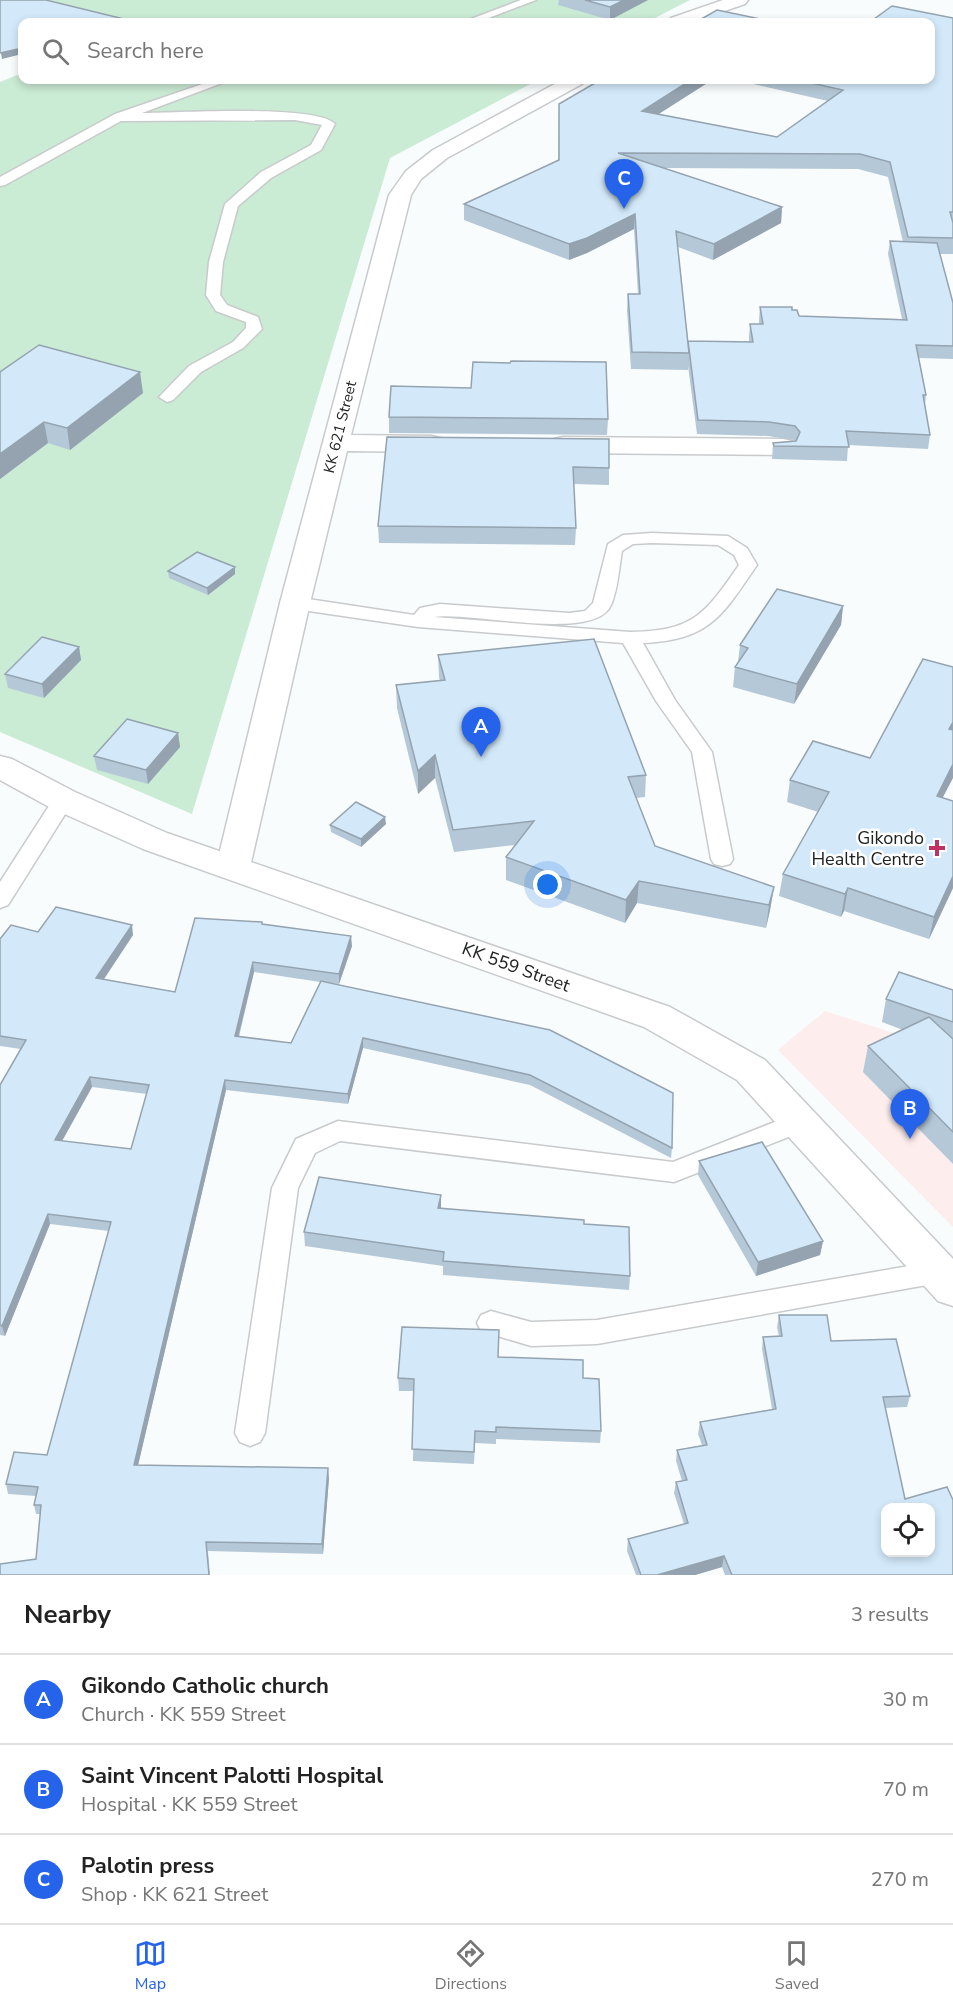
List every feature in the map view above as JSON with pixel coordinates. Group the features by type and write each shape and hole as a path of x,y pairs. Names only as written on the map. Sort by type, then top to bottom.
{"street":[{"path":"688,18 739,0"},
{"name":"KK 621 Street","path":"233,867 296,603 400,195 412,175 440,154 568,84"},
{"path":"336,443 454,444"},
{"path":"536,445 783,447"},
{"name":"KK 559 Street","path":"0,766 63,800 155,841 657,1017 751,1070 946,1280"}],"lane":[{"path":"480,18 531,0"},
{"path":"0,182 119,117 213,84"},
{"path":"119,117 295,116 319,119 329,124 316,147 266,175 232,204 216,262 213,296 221,308 245,315 253,320 254,329 238,345 195,369 167,396"},
{"path":"296,603 418,621 630,638 658,638 681,633 710,616 748,565 741,552 722,540 630,539 614,548 602,605 591,616 569,619 440,610 428,612 418,621"},
{"path":"630,638 666,701 702,752 722,859"},
{"path":"0,900 63,800"},
{"path":"250,1433 285,1188 305,1146 338,1131 674,1172 800,1122"},
{"path":"491,1323 531,1334 597,1332 946,1280"}],"shaded area":[{"path":"825,1011 953,1052 953,1227 778,1050"}],"green space":[{"path":"49,0 690,0 655,18 114,18"},
{"path":"18,75 18,84 530,84 390,158 192,814 0,732 0,82"}],"building":[{"path":"0,0 46,0 120,18 18,18 18,49 0,53"},
{"path":"585,0 624,0 610,7"},
{"path":"892,6 953,18 953,212 950,212 953,238 908,237 890,162 860,154 618,153 782,207 714,244 676,231 689,353 632,352 628,294 640,294 635,214 587,238 569,244 464,204 559,160 559,104 593,84 685,84 642,111 777,137 843,90 816,84 935,84 935,18 876,18"},
{"path":"717,10 756,18 703,18"},
{"path":"890,241 937,243 953,303 953,346 916,345 926,395 923,395 930,435 846,431 849,447 774,446 773,443 796,441 800,432 795,426 769,422 698,420 688,341 753,342 750,324 763,324 760,307 792,307 792,310 797,310 799,316 907,320"},
{"path":"39,345 140,372 67,428 44,422 0,454 0,372"},
{"path":"511,361 606,362 608,419 389,417 391,386 471,388 473,362 510,363"},
{"path":"387,437 609,439 609,468 573,467 576,528 378,526"},
{"path":"197,552 235,567 207,588 168,571"},
{"path":"777,589 843,606 797,684 735,667 748,648 740,645"},
{"path":"42,637 79,647 42,684 5,674"},
{"path":"594,639 646,775 628,777 655,846 774,887 769,905 639,881 626,900 506,857 534,821 453,830 435,755 418,771 396,685 445,680 438,655"},
{"path":"923,659 953,667 953,722 949,729 953,730 953,764 937,796 953,801 953,876 934,917 848,888 845,894 783,874 829,792 790,780 813,741 870,758"},
{"path":"127,719 178,733 146,770 94,756"},
{"path":"356,802 385,817 361,839 330,825"},
{"path":"56,907 132,925 96,978 175,992 195,918 262,922 262,924 351,936 339,974 253,962 235,1036 291,1043 321,981 550,1030 673,1093 672,1148 530,1075 363,1038 348,1094 225,1080 134,1465 328,1468 322,1544 206,1542 209,1575 0,1575 0,1564 36,1559 41,1505 34,1505 38,1487 6,1484 14,1452 47,1455 111,1222 48,1214 2,1326 0,1325 0,1085 26,1040 0,1036 0,939 11,925 38,932","holes":["90,1077 149,1085 131,1149 55,1140"]},
{"path":"899,972 953,990 953,1022 886,999"},
{"path":"929,1017 953,1039 953,1132 868,1046"},
{"path":"762,1142 823,1241 758,1262 699,1161"},
{"path":"319,1177 441,1195 438,1208 584,1220 584,1224 629,1227 630,1276 443,1261 444,1252 304,1232"},
{"path":"779,1315 827,1315 831,1341 896,1339 910,1396 883,1397 905,1499 947,1487 953,1500 953,1575 732,1575 724,1556 657,1575 641,1575 628,1539 688,1523 676,1482 687,1480 677,1450 707,1445 700,1422 776,1409 763,1337 782,1336"},
{"path":"402,1327 499,1330 498,1357 583,1360 583,1378 599,1379 601,1431 496,1427 496,1432 475,1431 474,1452 412,1449 414,1379 398,1378"}],"place":[{"name":"Palotin press","path":"624,209"},
{"name":"Gikondo Catholic church","path":"481,757"},
{"name":"Gikondo Health Centre","path":"937,848"},
{"name":"Saint Vincent Palotti Hospital","path":"910,1139"}]}
